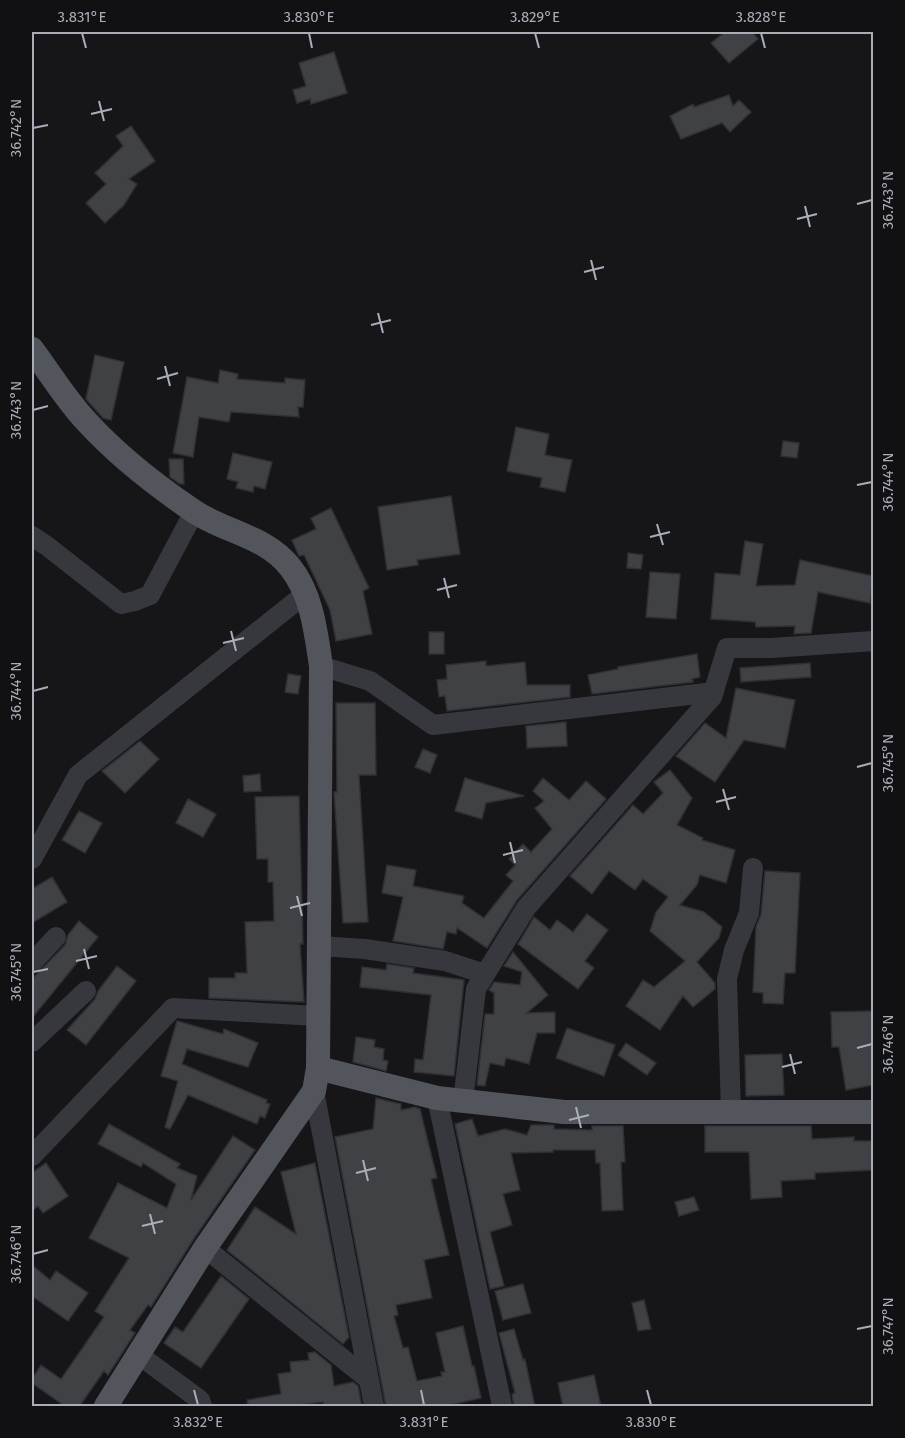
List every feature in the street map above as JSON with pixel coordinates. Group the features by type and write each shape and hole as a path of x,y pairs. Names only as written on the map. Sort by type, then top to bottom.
{"main road":[{"path":"32,349 86,421 127,461 194,512 257,541 277,553 291,568 305,594 315,626 321,666 320,946 316,1080 205,1248 106,1407"},
{"path":"316,1080 463,1102 564,1112 873,1112"}],"street":[{"path":"32,536 121,603 128,602 150,595 194,512"},
{"path":"32,859 78,775 305,594"},
{"path":"463,1102 476,989 526,908 712,697 727,648 771,648 873,641"},
{"path":"321,666 370,681 433,725 714,692"},
{"path":"731,1113 727,980 734,950 749,914 753,868"},
{"path":"32,963 56,937"},
{"path":"320,946 365,949 445,962 485,974"},
{"path":"32,1042 86,992"},
{"path":"32,1156 173,1008 318,1016"},
{"path":"316,1080 374,1407"},
{"path":"437,1098 502,1407"},
{"path":"205,1248 368,1378"},
{"path":"139,1355 200,1400 202,1407"}],"building":[{"path":"725,32 752,32 758,39 729,63 711,43"},
{"path":"334,52 347,93 311,104 310,99 297,103 293,90 306,86 299,63"},
{"path":"729,95 733,106 739,100 751,112 730,132 722,123 681,139 670,116 693,104 694,107"},
{"path":"131,126 155,161 129,179 137,184 124,205 105,223 86,203 106,184 95,173 123,146 116,136"},
{"path":"95,355 124,362 111,420 103,418 86,399"},
{"path":"220,370 238,374 237,379 285,383 285,378 305,380 303,407 298,407 299,417 231,412 229,422 199,417 193,457 173,453 187,377 218,383"},
{"path":"516,427 549,434 545,455 572,460 565,492 540,487 542,478 507,471"},
{"path":"783,441 799,443 797,458 781,456"},
{"path":"233,453 272,462 265,489 254,486 253,492 236,488 238,482 227,479"},
{"path":"169,459 183,459 184,484 170,477"},
{"path":"451,496 460,554 417,560 418,565 387,570 378,507"},
{"path":"331,508 369,588 363,591 372,634 336,641 330,610 304,555 299,556 292,540 316,529 311,518"},
{"path":"745,541 763,544 756,586 795,585 800,560 873,576 870,603 818,592 811,633 794,634 795,626 756,627 755,622 711,619 715,573 740,575"},
{"path":"628,553 643,555 641,569 627,568"},
{"path":"650,572 680,574 676,619 646,617"},
{"path":"429,632 444,632 444,654 429,654"},
{"path":"697,654 700,677 692,679 693,682 592,694 588,675 618,669 618,667"},
{"path":"486,661 486,666 525,662 527,685 570,685 570,697 447,711 445,696 439,697 437,680 447,679 446,665"},
{"path":"810,663 811,677 741,682 740,668"},
{"path":"288,674 301,676 298,694 285,692"},
{"path":"736,688 795,700 785,748 744,740 715,782 676,756 705,723 726,738"},
{"path":"336,703 375,703 376,775 359,775 368,922 343,923 334,792 337,792"},
{"path":"566,722 567,746 527,748 526,726"},
{"path":"140,741 159,759 125,793 102,771"},
{"path":"423,749 437,755 430,773 415,767"},
{"path":"670,770 692,798 677,825 703,838 702,840 735,850 726,883 700,875 697,885 680,905 704,912 722,927 719,938 697,962 715,983 715,989 693,1007 683,996 660,1030 626,1006 643,980 654,987 685,961 650,931 656,912 668,897 643,879 635,890 609,871 592,894 570,876 633,805 643,814 663,793 654,782"},
{"path":"260,774 261,791 244,792 243,776"},
{"path":"465,778 524,796 486,803 482,819 455,811"},
{"path":"543,778 569,800 586,781 606,799 517,900 487,948 457,928 456,934 447,932 443,949 393,941 403,897 382,893 387,865 416,870 413,886 464,896 462,903 484,918 513,881 506,875 515,865 509,859 523,844 531,852 552,829 535,808 544,801 533,791"},
{"path":"299,796 303,944 300,944 304,1002 209,998 209,978 235,978 235,973 247,973 245,922 274,921 273,882 268,882 268,859 257,859 255,797"},
{"path":"188,799 216,814 203,837 176,823"},
{"path":"79,811 102,823 85,853 62,840"},
{"path":"765,871 800,873 795,973 785,973 783,1004 763,1003 763,993 753,992 756,927 761,914"},
{"path":"52,877 67,902 32,923 32,889"},
{"path":"587,914 608,930 585,961 594,968 578,989 518,944 534,917 550,930 557,920 573,932"},
{"path":"79,921 98,937 32,1018 32,979 65,945 68,935"},
{"path":"513,952 548,995 527,1013 555,1012 555,1033 537,1033 529,1064 506,1058 504,1066 490,1063 485,1086 477,1085 485,1014 494,1014 494,993 489,990 494,982 520,985 522,972 504,966"},
{"path":"387,964 414,968 413,973 464,980 454,1076 414,1072 415,1059 423,1060 431,995 360,987 362,967 386,970"},
{"path":"117,966 136,981 86,1045 67,1030 95,999 98,991"},
{"path":"873,1011 873,1085 846,1090 839,1047 832,1047 831,1012"},
{"path":"177,1021 223,1034 224,1029 258,1043 248,1067 187,1049 182,1064 267,1100 266,1103 270,1104 265,1118 260,1116 257,1124 188,1095 170,1129 165,1127 178,1081 161,1076"},
{"path":"567,1028 615,1045 604,1076 556,1058"},
{"path":"356,1037 375,1040 374,1047 384,1049 383,1060 388,1061 386,1071 353,1062"},
{"path":"626,1043 656,1063 647,1075 618,1055"},
{"path":"782,1054 784,1095 746,1096 745,1055"},
{"path":"376,1098 401,1104 401,1110 415,1107 420,1109 437,1178 431,1179 449,1255 424,1260 432,1298 396,1305 398,1315 394,1316 403,1348 408,1347 417,1381 442,1376 441,1372 445,1372 436,1333 463,1326 481,1398 442,1407 386,1407 335,1137 373,1129"},
{"path":"472,1119 478,1136 505,1129 527,1135 531,1125 554,1125 554,1129 592,1130 592,1126 623,1126 625,1162 621,1162 623,1210 602,1211 600,1163 596,1163 595,1150 511,1153 520,1190 503,1194 512,1225 490,1232 504,1286 490,1289 455,1124"},
{"path":"109,1124 180,1164 177,1168 197,1176 191,1200 233,1136 255,1150 193,1240 151,1307 148,1305 130,1330 135,1333 108,1375 104,1371 79,1407 66,1407 32,1383 32,1379 41,1365 61,1379 104,1317 95,1311 129,1258 89,1238 118,1183 167,1208 176,1184 143,1163 141,1167 98,1144"},
{"path":"705,1126 811,1126 812,1139 854,1137 854,1141 873,1141 873,1170 815,1173 815,1179 781,1181 782,1197 751,1199 749,1152 705,1152"},
{"path":"46,1163 68,1196 43,1213 38,1206 32,1211 32,1173"},
{"path":"315,1163 349,1337 343,1344 227,1250 255,1207 296,1234 281,1172"},
{"path":"694,1197 699,1210 679,1216 675,1202"},
{"path":"32,1265 50,1280 56,1271 88,1293 68,1321 32,1296"},
{"path":"221,1276 249,1299 201,1368 164,1343 175,1327 183,1332"},
{"path":"523,1284 531,1313 503,1320 495,1291"},
{"path":"644,1300 651,1329 638,1331 632,1303"},
{"path":"514,1329 523,1360 525,1359 535,1407 514,1407 512,1394 515,1393 499,1333"},
{"path":"315,1352 331,1365 334,1386 353,1382 358,1386 362,1407 324,1407 323,1402 284,1407 248,1407 247,1400 281,1394 278,1374 291,1372 290,1362 309,1360 308,1353"},
{"path":"594,1375 601,1407 563,1407 558,1383"}]}
